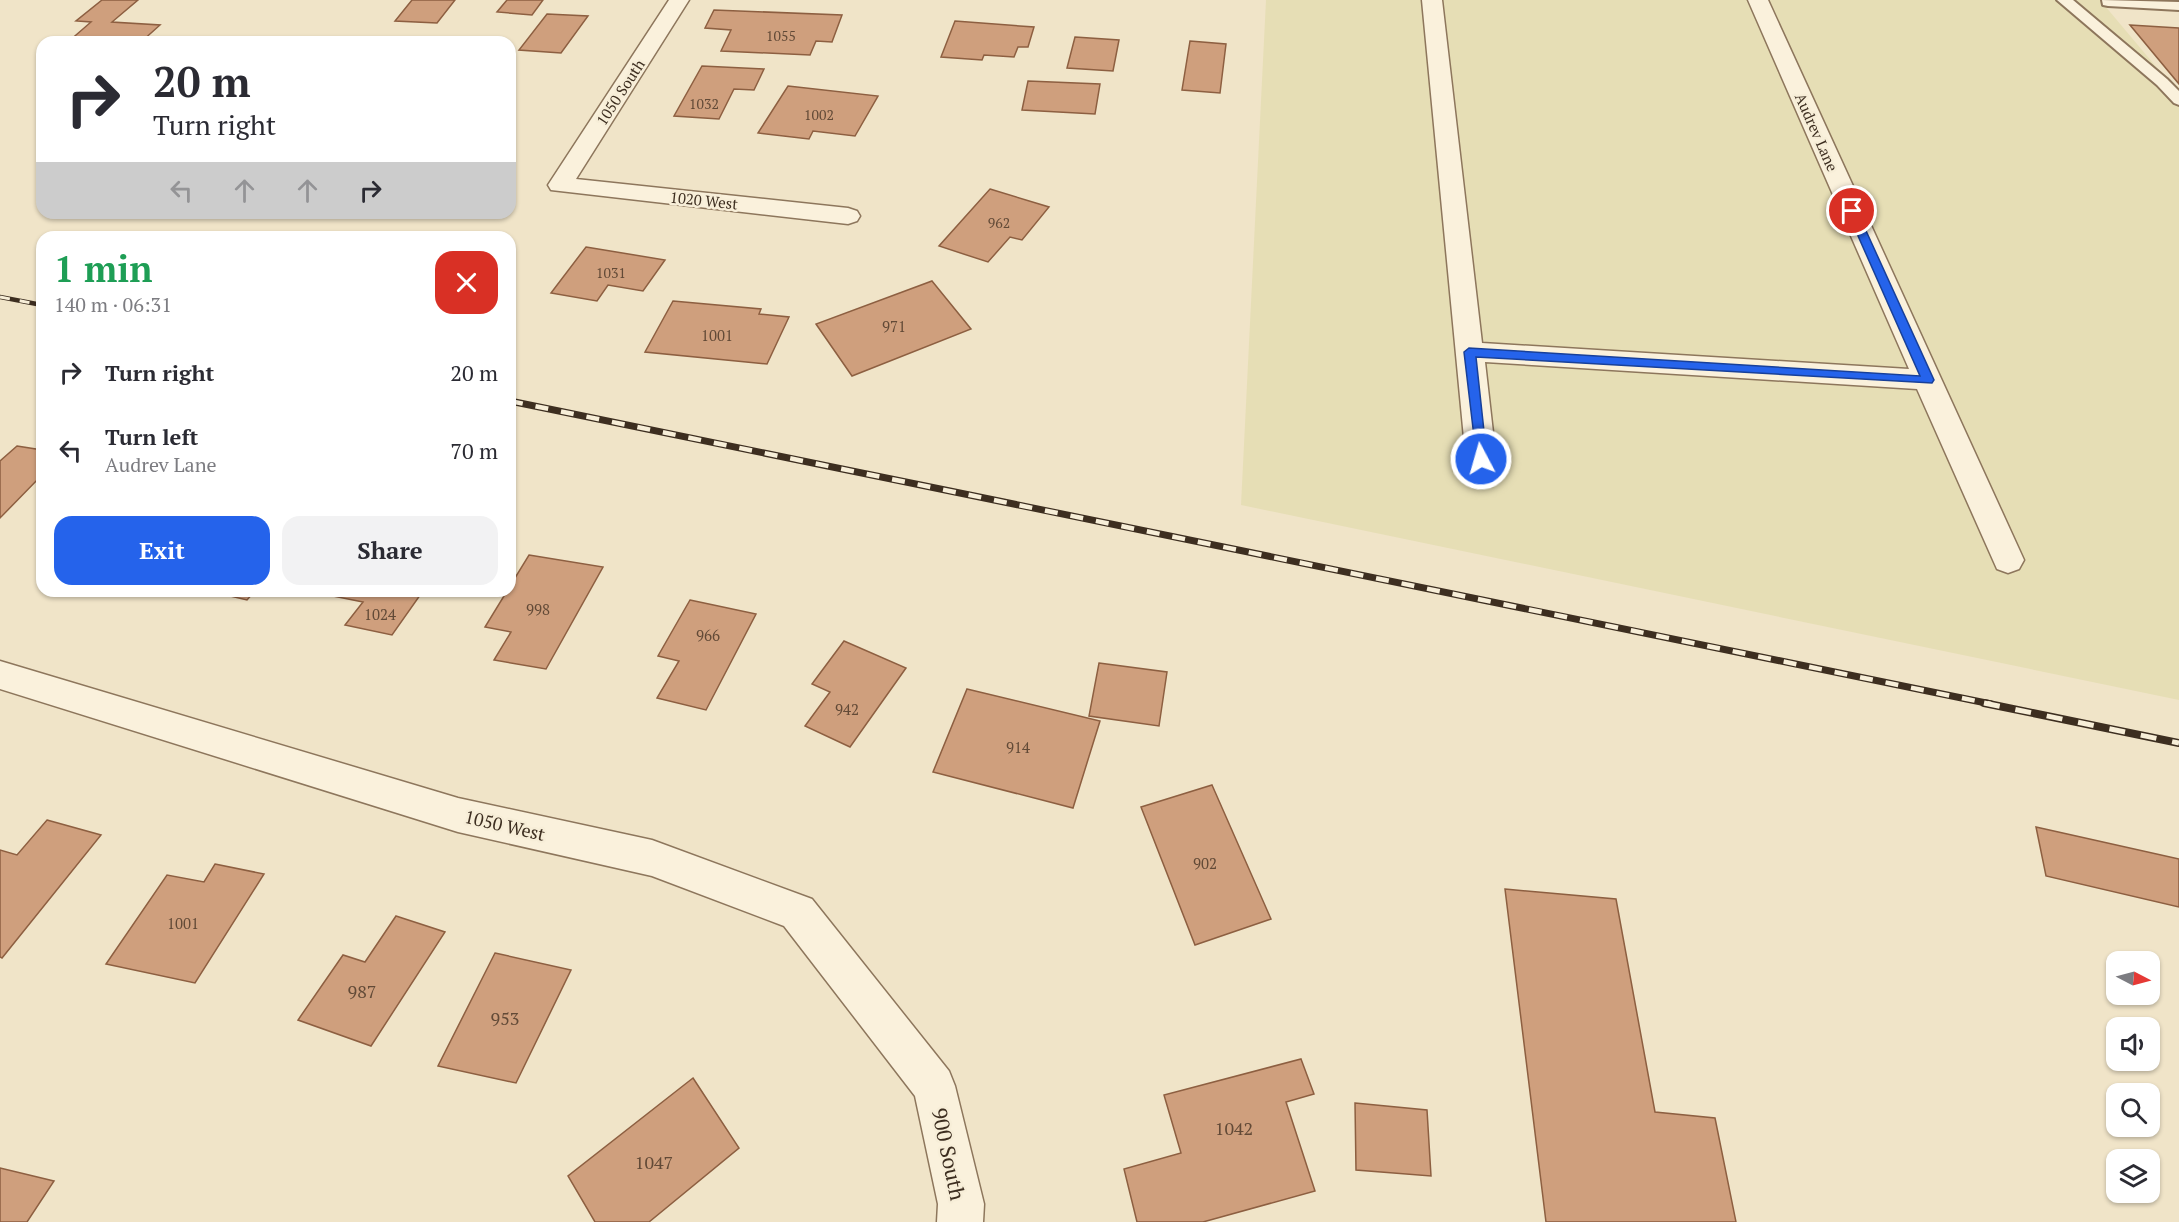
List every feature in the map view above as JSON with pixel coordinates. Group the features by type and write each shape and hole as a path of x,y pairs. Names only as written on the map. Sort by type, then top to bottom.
{"street":[{"name":"1050 South","path":"560,185 679,0"},
{"path":"1432,0 1481,459"},
{"name":"Audrev Lane","path":"1758,0 2008,560"},
{"name":"1020 West","path":"560,185 848,216"},
{"path":"1469,352 1928,380"},
{"name":"1050 West","path":"0,675 458,815 652,858 798,912 934,1086"},
{"name":"900 South","path":"934,1086 961,1204 960,1222"}],"lane":[{"path":"2064,0 2162,82 2179,100"},
{"path":"2108,2 2179,6"}],"shaded area":[{"path":"1266,0 2100,0 2179,94 2179,700 1241,505"}],"building":[{"path":"102,0 138,0 112,22 160,25 148,36 75,36 91,22 76,21"},
{"path":"412,0 455,0 437,23 395,21"},
{"path":"507,0 543,0 532,15 497,12"},
{"path":"714,10 842,15 832,42 816,41 810,55 721,51 731,30 705,28"},
{"path":"547,14 588,16 561,53 519,50"},
{"path":"955,21 1034,27 1028,47 1018,47 1014,57 984,55 982,60 941,57"},
{"path":"2130,25 2179,28 2179,84"},
{"path":"1075,37 1119,40 1113,71 1067,68"},
{"path":"1190,41 1226,44 1220,93 1182,90"},
{"path":"702,66 764,69 754,90 734,89 719,119 674,116"},
{"path":"1028,81 1100,84 1095,114 1022,110"},
{"path":"788,86 878,96 855,136 813,131 809,139 758,133"},
{"path":"990,189 1049,207 1022,240 1010,237 988,262 939,246"},
{"path":"586,247 665,260 643,291 608,285 597,301 551,293"},
{"path":"932,281 971,329 852,376 816,324"},
{"path":"673,301 761,309 759,314 789,317 767,364 645,352"},
{"path":"17,446 36,449 36,481 0,518 0,461"},
{"path":"529,555 603,567 546,669 494,660 511,632 485,627 503,597 516,597 516,576"},
{"path":"234,597 250,597 247,600"},
{"path":"338,597 419,597 392,635 345,625 363,602"},
{"path":"690,600 756,614 706,710 657,698 679,661 658,656"},
{"path":"844,641 906,668 850,747 805,726 830,692 812,684"},
{"path":"1099,663 1167,672 1159,726 1089,716"},
{"path":"967,689 1100,721 1073,808 933,772"},
{"path":"1212,785 1271,919 1195,945 1141,807"},
{"path":"47,820 101,835 2,958 0,957 0,850 17,855"},
{"path":"2036,827 2179,859 2179,907 2046,876"},
{"path":"215,864 264,874 195,983 106,964 167,875 204,882"},
{"path":"1505,889 1616,899 1655,1112 1715,1118 1736,1222 1546,1222"},
{"path":"396,916 445,932 371,1046 298,1020 343,955 365,962"},
{"path":"495,953 571,970 516,1083 438,1066"},
{"path":"1301,1059 1314,1094 1286,1102 1315,1191 1203,1222 1137,1222 1124,1169 1181,1153 1164,1095"},
{"path":"693,1078 739,1148 649,1222 595,1222 568,1176"},
{"path":"1355,1103 1427,1110 1431,1176 1356,1170"},
{"path":"0,1168 54,1181 27,1222 0,1222"}],"railway":[{"path":"0,297 36,304"},
{"path":"516,402 1991,704"},
{"path":"1984,703 2179,743"}],"route":[{"path":"1481,459 1469,352 1928,380 1852,211"}]}
